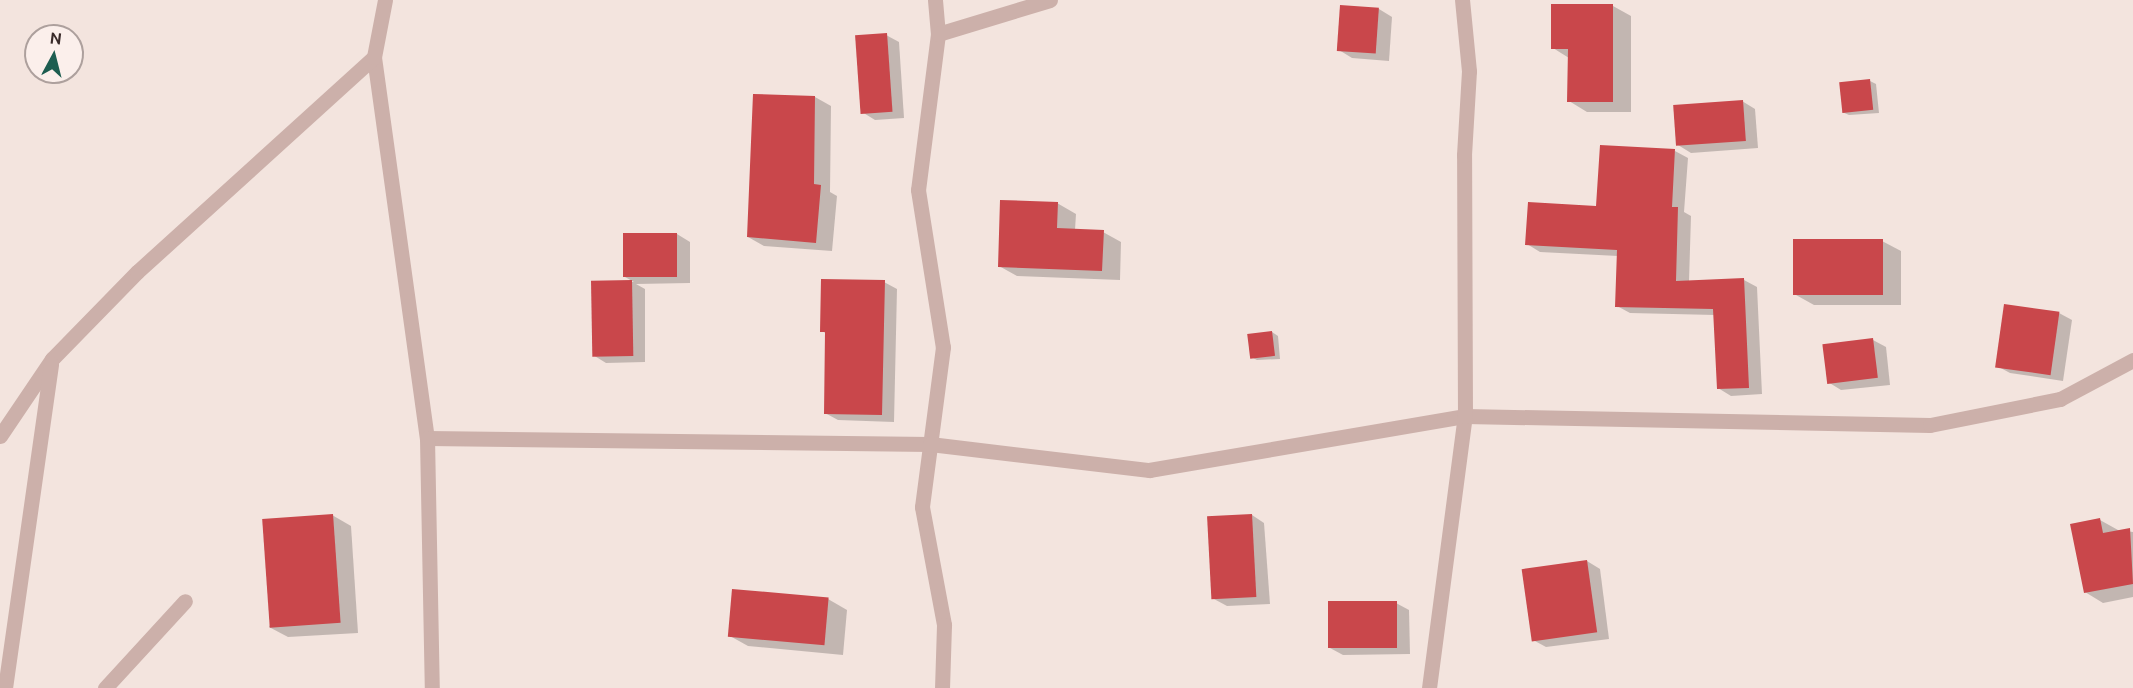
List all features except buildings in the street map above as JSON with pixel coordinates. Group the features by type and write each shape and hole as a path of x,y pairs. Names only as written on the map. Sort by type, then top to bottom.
{"street":[{"path":"385,0 374,57 427,438 432,688"},
{"path":"935,0 938,34 918,190 943,347 922,507 944,625 942,688"},
{"path":"938,34 1050,0"},
{"path":"1429,688 1464,417 1464,155 1469,71 1462,0"},
{"path":"0,436 52,359 138,272 374,57"},
{"path":"5,688 52,359"},
{"path":"427,438 930,444 1149,470 1464,417 1930,425 2060,399 2133,360"},
{"path":"105,688 185,601"}]}
